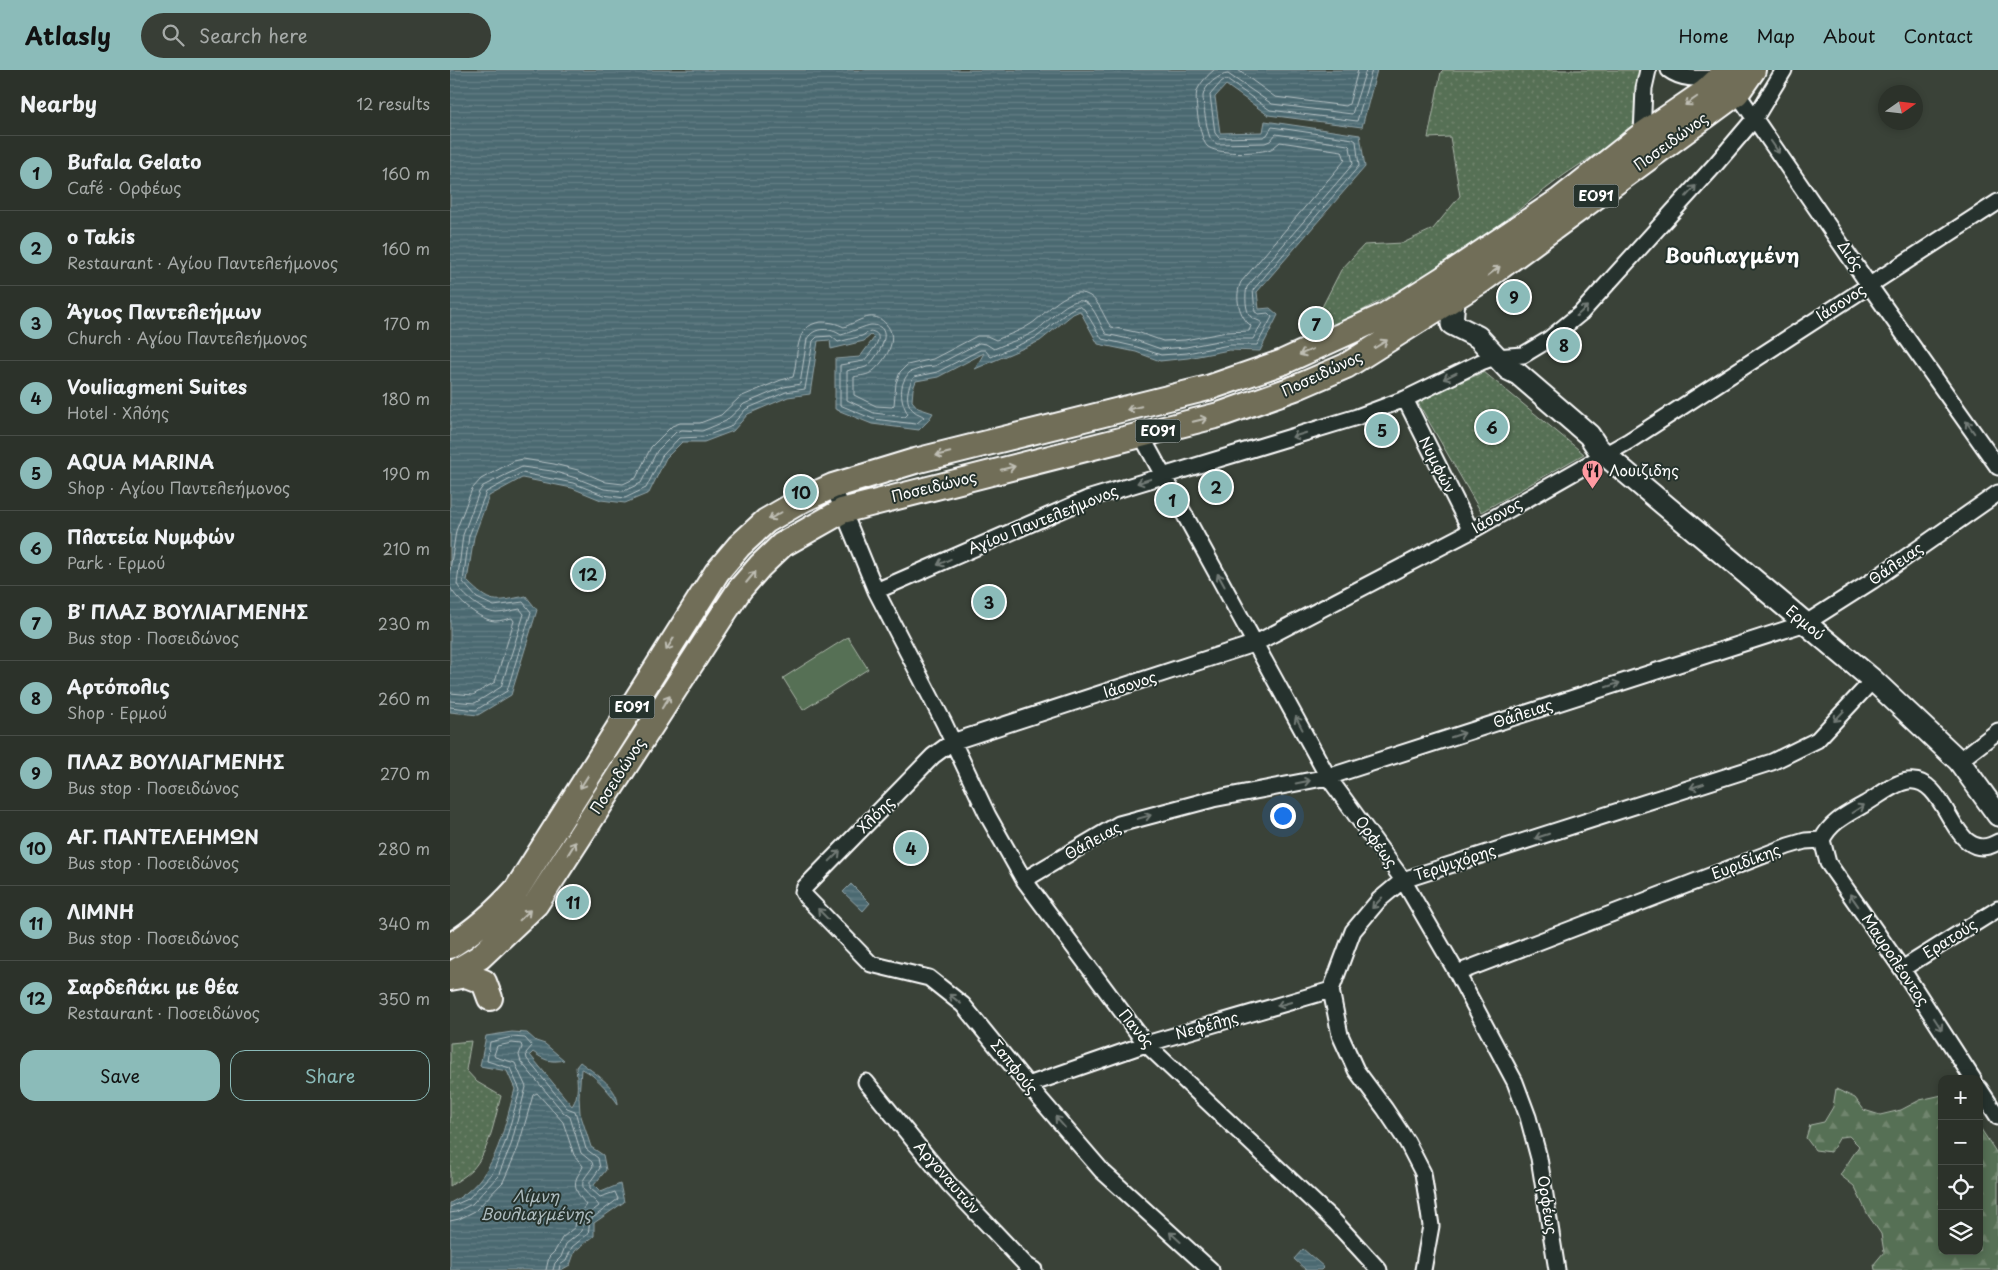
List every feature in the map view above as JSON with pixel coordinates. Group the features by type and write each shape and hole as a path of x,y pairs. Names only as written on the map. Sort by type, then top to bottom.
{"main road":[{"name":"Ποσειδώνος","path":"450,946 467,936 488,918 504,903 526,877 717,572 739,546 766,521 833,486 915,461 1148,404 1248,375 1447,290 1642,135 1705,92 1752,70"},
{"name":"Ποσειδώνος","path":"450,977 480,957 536,904 740,589 782,545 842,511 1219,415 1268,399 1346,366 1728,80"},
{"path":"488,918 500,939"},
{"path":"450,977 466,975 484,982 490,998"}],"street":[{"path":"1642,135 1644,88 1648,70"},
{"path":"1669,70 1680,76 1728,80"},
{"name":"Αγίου Παντελεήμονος","path":"876,591 1087,499 1305,434 1404,399 1470,367 1502,363 1548,340 1581,313 1645,244 1755,118 1784,70"},
{"name":"Διός","path":"1728,80 1869,285 1998,467"},
{"name":"Ιάσονος","path":"952,742 1256,643 1471,531 1600,451 1629,441 1998,202"},
{"name":"Ερμού","path":"1447,290 1469,334 1478,337 1502,363 1518,374 1589,435 1600,451 1873,680 1959,761 1998,815"},
{"name":"Νυμφών","path":"1404,399 1471,531"},
{"name":"Ορφέως","path":"1141,435 1328,777 1403,880 1515,1082 1528,1117 1539,1158 1557,1270"},
{"path":"833,486 876,591 952,742"},
{"name":"Θάλειας","path":"1024,880 1119,824 1214,799 1328,777 1806,623 1872,581 1998,493"},
{"name":"Τερψιχόρης","path":"1331,990 1353,931 1379,900 1403,880 1772,762 1817,740 1873,680"},
{"path":"1959,761 1998,731"},
{"name":"Πανός","path":"952,742 988,816 1024,880 1146,1044 1335,1222 1378,1270"},
{"name":"Χλόης","path":"803,892 805,887 933,756 952,742"},
{"path":"1822,840 1826,831 1837,822 1895,786 1908,781 1920,782 1931,789 1967,841 1977,847 1984,848 1998,842"},
{"name":"Μαυρολέοντος","path":"1822,840 1828,863 1902,969 1970,1075"},
{"name":"Ευριδίκης","path":"1456,973 1788,846 1805,841 1822,840"},
{"name":"Σαπφούς","path":"803,892 871,964 929,978 963,1005 1028,1085 1102,1171 1211,1270"},
{"name":"Ερατούς","path":"1902,969 1998,909"},
{"path":"1331,990 1340,1035 1356,1070 1386,1109 1407,1142 1422,1173 1431,1226 1423,1270"},
{"name":"Νεφέλης","path":"1028,1085 1146,1044 1331,990"},
{"name":"Αργοναυτών","path":"866,1082 949,1184 1034,1270"},
{"path":"1983,1094 1998,1118"}],"green space":[{"path":"1443,70 1639,70 1635,128 1564,175 1448,264 1304,342 1341,270 1364,245 1403,243 1433,229 1460,196 1450,137 1428,138 1441,72"},
{"path":"1484,372 1584,454 1481,512 1417,401"},
{"path":"848,637 868,669 803,710 783,678"},
{"path":"471,1041 466,1070 477,1082 501,1096 491,1135 483,1154 472,1170 450,1186 450,1043"},
{"path":"1836,1089 1855,1098 1864,1110 1880,1115 1901,1110 1920,1100 1938,1096 1938,1255 1983,1255 1983,1132 1998,1155 1998,1270 1875,1270 1874,1264 1884,1252 1881,1234 1868,1215 1854,1186 1840,1175 1859,1146 1849,1136 1840,1137 1831,1152 1815,1150 1806,1138 1810,1125 1824,1122 1833,1107"}],"water":[{"path":"450,70 1377,70 1362,127 1268,115 1226,85 1215,97 1220,133 1263,132 1265,121 1360,135 1365,167 1257,292 1259,309 1270,308 1278,315 1260,351 1229,350 1160,361 1136,352 1098,344 1080,311 1073,314 1040,341 975,369 984,353 938,377 916,381 912,401 918,408 933,413 919,430 872,424 835,409 835,359 860,357 874,338 871,335 864,341 831,349 830,340 818,341 810,394 788,397 748,414 733,431 704,442 682,442 666,458 649,493 625,503 601,500 572,488 522,478 489,496 474,537 467,581 482,594 494,600 507,600 526,596 537,610 511,695 478,715 450,712"},
{"path":"851,884 870,903 863,911 843,892"},
{"name":"Λίμνη Βουλιαγμένης","path":"512,1032 527,1033 536,1041 545,1044 564,1060 547,1060 533,1052 530,1055 572,1106 577,1092 576,1067 580,1062 604,1080 617,1097 618,1104 596,1078 581,1069 580,1113 591,1147 603,1155 606,1170 594,1185 601,1192 620,1184 624,1202 594,1223 594,1236 575,1251 570,1265 561,1270 450,1270 450,1203 478,1182 487,1169 501,1139 515,1089 507,1071 480,1066 486,1036"},
{"path":"1303,1249 1324,1267 1321,1270 1306,1270 1294,1259"}],"place":[{"name":"ΠΛΑΖ ΒΟΥΛΙΑΓΜΕΝΗΣ","path":"1514,297"},
{"name":"Β' ΠΛΑΖ ΒΟΥΛΙΑΓΜΕΝΗΣ","path":"1316,324"},
{"name":"Αρτόπολις","path":"1564,345"},
{"name":"Πλατεία Νυμφών","path":"1492,427"},
{"name":"AQUA MARINA","path":"1382,430"},
{"name":"o Takis","path":"1216,487"},
{"name":"Λουιζιδης","path":"1593,490"},
{"name":"ΑΓ. ΠΑΝΤΕΛΕΗΜΩΝ","path":"801,492"},
{"name":"Bufala Gelato","path":"1172,500"},
{"name":"Σαρδελάκι με θέα","path":"588,574"},
{"name":"Άγιος Παντελεήμων","path":"989,602"},
{"name":"Vouliagmeni Suites","path":"911,848"},
{"name":"ΛΙΜΝΗ","path":"573,902"}],"district":[{"name":"Βουλιαγμένη","path":"1732,256"}]}
